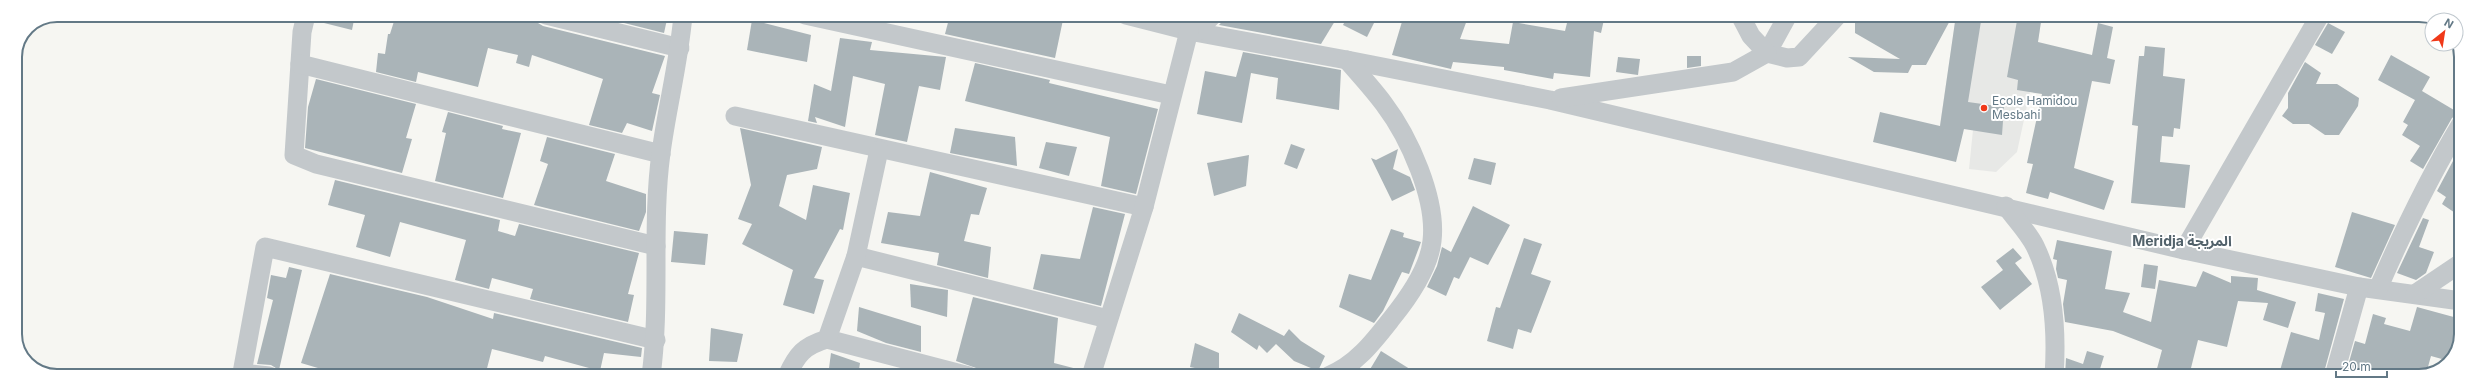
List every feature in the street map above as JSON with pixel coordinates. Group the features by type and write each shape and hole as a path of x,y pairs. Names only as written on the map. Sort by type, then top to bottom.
{"street":[{"path":"305,22 300,64 294,155 316,164 656,246"},
{"path":"574,22 680,48"},
{"path":"652,369 656,340 656,246 661,154 680,48 682,22"},
{"path":"837,22 1171,96"},
{"path":"1154,22 1193,32 1347,60 1550,100 2006,206 2184,250 2359,287 2454,300"},
{"path":"1093,369 1144,207 1171,96 1193,32 1205,22"},
{"path":"1744,22 1751,36 1768,53 1787,58 1799,57 1832,22"},
{"path":"1550,100 1733,72 1768,53 1784,22"},
{"path":"2184,250 2316,22"},
{"path":"1342,369 1365,352 1400,308 1422,272 1432,242 1432,207 1402,132 1384,104 1347,60"},
{"path":"300,64 661,154"},
{"path":"735,116 879,150 1144,207"},
{"path":"2378,289 2410,215 2428,178 2454,135"},
{"path":"827,339 856,256 879,150"},
{"path":"2006,206 2035,245 2050,289 2056,353 2055,369"},
{"path":"243,369 265,247 656,340"},
{"path":"856,256 1108,318"},
{"path":"2415,294 2454,268"},
{"path":"2336,369 2359,287"},
{"path":"790,369 795,357 812,344 827,339 942,369"}],"shaded area":[{"name":"Ecole Hamidou Mesbahi","path":"1955,22 2041,22 2030,92 2017,152 1996,172 1969,169 1973,130 1940,125"}],"building":[{"path":"320,22 354,22 352,30"},
{"path":"394,22 538,22 543,26 665,56 652,93 660,95 652,131 627,123 622,133 589,125 603,79 532,55 529,67 516,63 518,55 488,48 478,87 418,72 416,82 376,72 378,53 385,54 388,34 390,34"},
{"path":"620,22 666,22 664,33"},
{"path":"752,22 760,22 811,35 807,62 747,50"},
{"path":"948,22 1063,22 1055,58 945,34"},
{"path":"1222,22 1334,22 1321,44 1219,25"},
{"path":"1344,22 1374,22 1367,37 1343,25"},
{"path":"1402,22 1466,22 1460,39 1509,44 1513,22 1565,31 1567,22 1603,22 1601,33 1594,31 1590,77 1554,73 1553,79 1504,70 1504,67 1453,62 1451,69 1392,55"},
{"path":"1855,22 1949,22 1926,65 1912,65 1908,73 1874,72 1848,57 1900,59 1855,33"},
{"path":"1955,22 1981,22 1968,102 2004,107 2002,135 1964,129 1956,162 1873,142 1880,112 1940,126"},
{"path":"2017,22 2041,22 2038,42 2092,55 2098,23 2113,27 2107,58 2115,60 2110,84 2092,81 2074,168 2114,181 2104,210 2050,192 2048,199 2026,193 2033,164 2027,163 2042,94 2017,90 2018,80 2007,77"},
{"path":"2328,23 2345,32 2332,54 2315,45"},
{"path":"840,38 872,42 870,50 946,57 940,90 919,86 907,142 875,135 885,84 853,76 845,127 815,117 817,123 808,121 814,84 831,91"},
{"path":"2145,46 2165,48 2163,76 2185,79 2180,129 2174,128 2173,137 2162,136 2160,162 2190,165 2185,208 2131,203 2138,126 2132,125 2139,56 2144,56"},
{"path":"1243,52 1341,70 1339,110 1276,99 1278,78 1251,73 1242,123 1197,114 1205,71 1236,77"},
{"path":"2391,55 2430,77 2422,91 2454,110 2454,117 2423,169 2410,161 2420,146 2402,135 2408,125 2403,122 2415,100 2378,80"},
{"path":"1687,56 1701,56 1701,66 1687,68"},
{"path":"1618,57 1640,59 1638,75 1616,72"},
{"path":"2305,62 2321,73 2316,84 2337,84 2359,98 2358,106 2339,135 2325,135 2309,124 2293,124 2282,116 2288,108 2288,93"},
{"path":"975,63 1050,80 1049,83 1158,109 1136,194 1101,186 1110,137 965,101"},
{"path":"316,79 416,104 406,138 412,139 402,173 305,148 308,107"},
{"path":"448,112 503,126 502,129 521,133 503,198 435,181 446,133 442,132"},
{"path":"740,128 822,147 817,169 787,175 779,206 806,220 813,185 850,193 843,230 840,229 814,278 824,280 814,314 783,305 793,270 742,244 752,224 738,219 751,185"},
{"path":"955,128 1015,137 1017,166 950,153"},
{"path":"547,137 615,154 606,181 646,194 646,212 639,231 534,205 548,164 540,161"},
{"path":"1046,142 1077,147 1069,176 1039,168"},
{"path":"1291,144 1305,149 1297,169 1284,164"},
{"path":"1398,149 1393,169 1410,177 1415,190 1392,201 1371,158 1376,160"},
{"path":"1249,155 1246,186 1214,196 1207,163"},
{"path":"1474,158 1496,163 1491,185 1468,179"},
{"path":"2454,159 2454,212 2442,204 2446,197 2437,191"},
{"path":"930,172 987,188 979,215 971,214 964,241 991,247 988,278 937,265 939,253 881,243 888,212 920,216"},
{"path":"335,180 500,220 498,231 515,236 519,224 639,253 628,294 634,295 628,322 530,299 533,289 492,278 489,289 455,280 466,240 400,222 390,257 356,247 365,215 328,205"},
{"path":"1473,206 1510,225 1488,265 1470,257 1459,279 1454,277 1446,296 1427,287 1437,266 1442,247 1451,252"},
{"path":"1093,207 1125,214 1101,306 1033,289 1041,254 1080,259"},
{"path":"2352,212 2395,225 2371,278 2335,267"},
{"path":"2423,218 2429,220 2419,247 2434,252 2426,273 2416,280 2397,273"},
{"path":"1391,229 1404,233 1403,237 1421,242 1409,274 1402,272 1383,311 1374,323 1339,307 1349,274 1371,280"},
{"path":"674,231 708,234 705,265 671,262"},
{"path":"1524,238 1542,244 1531,274 1551,281 1531,333 1518,329 1513,349 1487,341 1496,307 1500,308"},
{"path":"2057,240 2112,251 2105,289 2130,293 2123,312 2151,322 2159,280 2196,287 2203,271 2231,283 2231,276 2258,278 2257,290 2296,302 2288,328 2263,320 2268,303 2238,301 2227,347 2198,340 2191,369 2157,369 2162,350 2113,331 2065,322 2063,304 2067,280 2058,278 2056,269 2057,260 2053,259"},
{"path":"2013,248 2022,258 2015,263 2032,284 2000,310 1981,287 2003,270 1996,261"},
{"path":"2144,264 2158,266 2155,289 2141,287"},
{"path":"289,267 302,270 279,369 277,369 271,365 257,364 273,300 267,298 271,275 286,278"},
{"path":"330,274 427,297 493,319 494,313 642,348 641,357 604,353 600,369 593,369 545,356 543,362 492,349 487,369 321,369 301,363"},
{"path":"910,284 948,290 947,317 911,307"},
{"path":"2318,293 2344,299 2325,369 2280,369 2291,332 2319,340 2325,313 2315,311"},
{"path":"973,297 1058,318 1054,363 1077,369 976,369 956,361"},
{"path":"859,307 921,326 921,352 886,343 857,331"},
{"path":"2417,307 2454,317 2454,339 2450,350 2443,359 2431,356 2428,368 2419,369 2347,369 2355,341 2365,344 2373,314 2386,318 2384,324 2410,331"},
{"path":"1239,313 1284,336 1289,329 1301,341 1325,356 1319,369 1313,369 1294,361 1276,344 1267,353 1259,345 1257,350 1231,332"},
{"path":"711,328 743,334 737,362 709,361"},
{"path":"1195,343 1219,353 1219,369 1200,369 1190,367"},
{"path":"1381,351 1410,369 1370,369"},
{"path":"2087,351 2104,356 2100,369 2065,369 2066,358 2083,364"},
{"path":"831,353 860,363 859,369 829,369"}],"place":[{"name":"Ecole Hamidou Mesbahi","path":"1984,108"}],"district":[{"name":"Meridja المريجة","path":"2182,241"}]}
